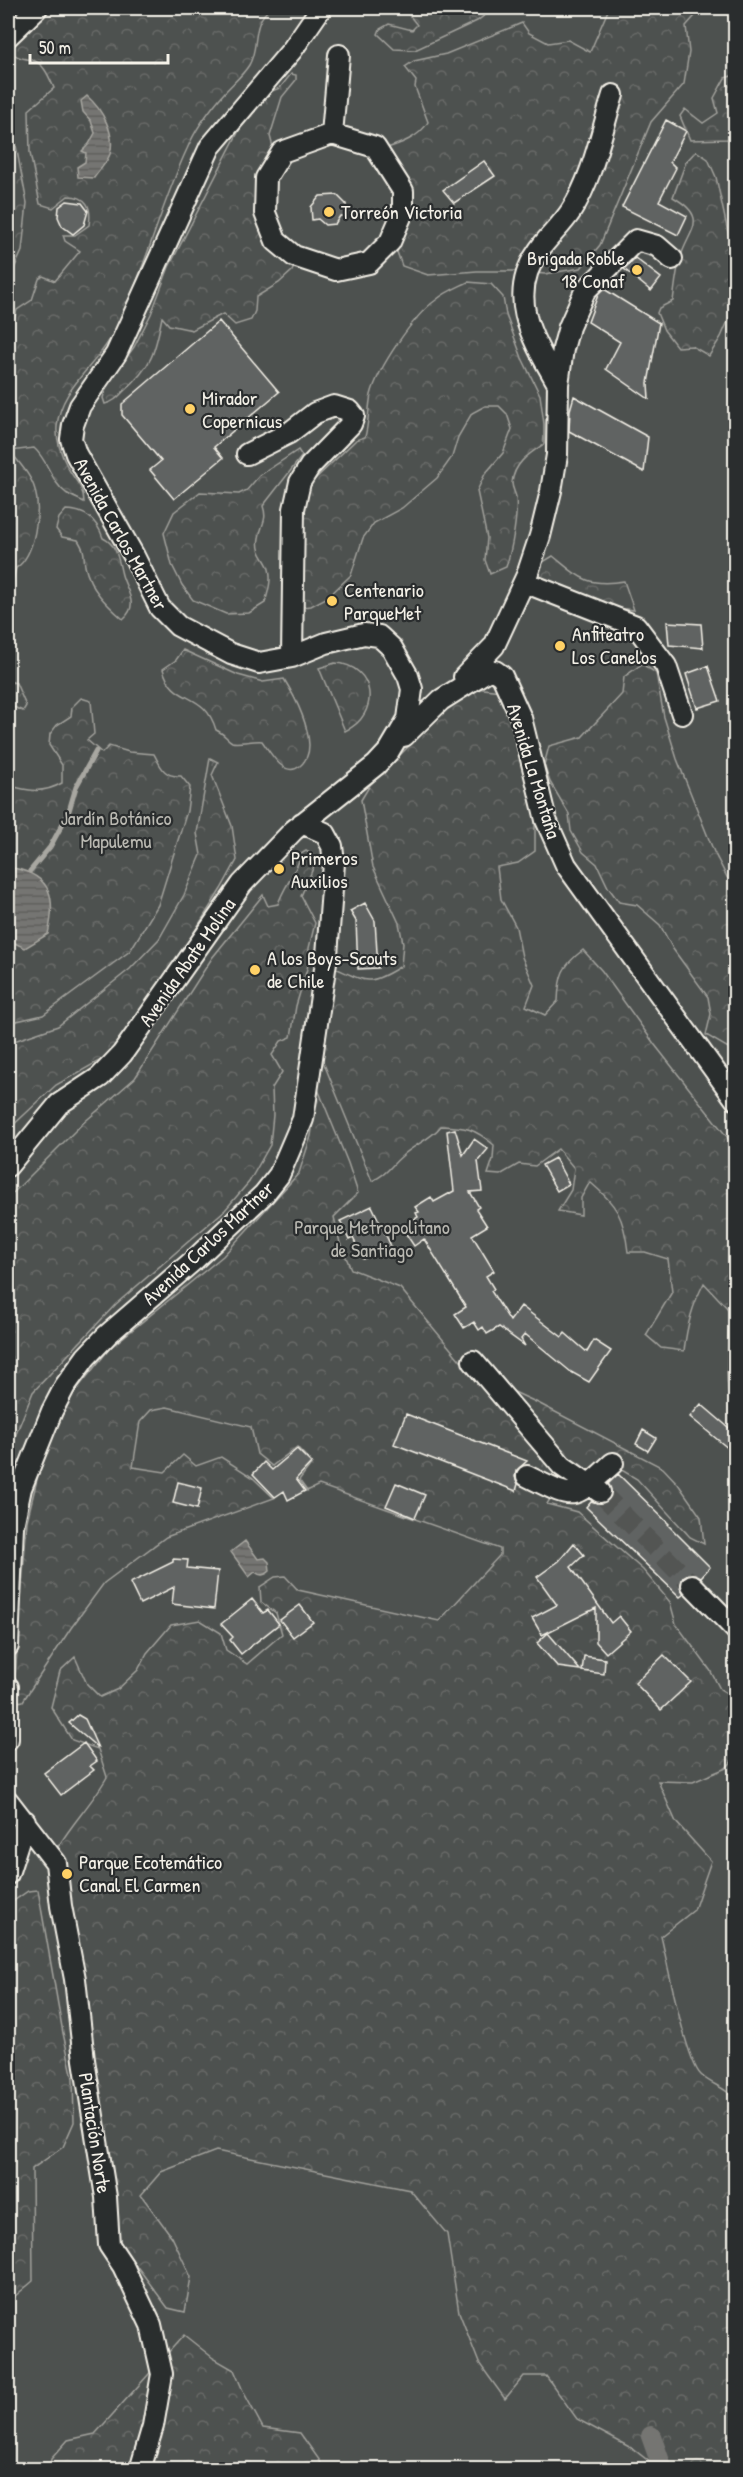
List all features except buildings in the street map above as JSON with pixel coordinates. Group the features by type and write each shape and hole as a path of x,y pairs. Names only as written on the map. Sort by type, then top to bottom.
{"street":[{"path":"8,36 37,8"},
{"path":"305,32 306,8"},
{"name":"Avenida Carlos Martner","path":"321,8 305,32 210,147 116,354 80,406 73,424 71,439 76,454 134,556 160,608 178,626 231,654 259,663 292,657 326,643 364,634 379,636 392,648 408,676 412,689 408,719 383,758"},
{"path":"332,134 339,55"},
{"path":"558,384 534,342 522,306 523,280 538,251 571,212 586,182 613,95"},
{"path":"332,134 375,147 403,191 403,212 390,242 369,263 336,270 294,256 276,241 265,213 266,178 282,152 332,134"},
{"path":"441,700 494,646 524,582 552,491 562,349 585,291 636,240 657,246 672,259"},
{"path":"247,454 289,433 315,413 334,406 350,411 354,416 351,424 310,466 300,482 294,510 292,657"},
{"path":"524,582 636,626 666,666 682,714"},
{"name":"Avenida La Montaña","path":"383,758 441,700 487,671 495,671 502,676 521,718 546,820 566,865 735,1100"},
{"name":"Avenida Abate Molina","path":"8,1166 58,1104 100,1077 123,1054 242,884 302,823 383,758"},
{"name":"Avenida Carlos Martner","path":"8,1646 13,1527 21,1488 51,1412 65,1386 86,1357 107,1335 194,1260 264,1194 279,1175 299,1131 303,1119 327,955 334,863 332,846 325,833 302,823"},
{"path":"473,1361 562,1466 595,1488"},
{"path":"526,1476 565,1494 577,1494 595,1488 613,1463"},
{"path":"692,1585 735,1630"},
{"path":"8,1686 8,1739"},
{"name":"Plantación Norte","path":"8,1801 56,1863 106,2197 110,2245 123,2266 151,2325 162,2374 153,2426 140,2469"},
{"path":"8,1874 25,1821"}],"green space":[{"name":"Parque Metropolitano de Santiago","path":"8,8 735,8 735,2469 8,2469"},
{"path":"47,8 271,8 260,21 249,65 214,105 191,141 168,195 134,289 113,334 72,389 60,413 57,427 59,447 80,487 84,502 61,488 34,448 10,451 31,479 37,499 37,521 28,554 16,568 10,594 10,620 8,622 8,337 17,310 32,300 39,279 43,276 55,281 80,251 65,241 63,235 75,235 89,225 90,219 89,208 80,198 68,196 53,208 40,204 30,153 29,110 54,88 40,64 12,53 13,42"},
{"path":"407,8 494,8 477,21 415,50 394,49 378,34 380,29 389,24 412,30 417,25 406,11"},
{"path":"609,8 702,8 686,26 689,52 684,84 651,122 600,245 581,268 545,274 477,271 428,275 402,266 395,246 408,216 384,149 415,136 428,122 415,87 416,81 405,67 414,61 446,54 522,23 529,33 548,43 568,40 590,52"},
{"path":"291,74 296,75 296,80 282,97 270,136 274,151 260,212 295,264 292,271 279,283 256,297 255,311 251,320 235,325 223,314 192,330 169,325 162,317 154,350 141,374 118,397 105,404 103,398 107,384 134,347 151,314 169,267 244,121 262,95 280,88"},
{"path":"735,75 735,133 728,139 690,140 680,116 685,109 703,123 718,113 714,98 725,78"},
{"path":"12,125 27,203 22,251 13,271 8,302 8,126"},
{"path":"696,151 708,159 716,177 729,237 735,246 735,305 721,337 709,356 692,346 677,347 664,330 657,313 659,308 673,301 680,259 694,225 691,212 673,197 686,162"},
{"path":"468,282 491,284 503,297 506,315 522,358 540,395 544,424 544,444 523,460 513,476 516,513 506,567 490,574 485,560 487,538 477,491 485,474 503,453 512,429 507,414 499,406 485,406 472,413 458,437 452,457 437,478 402,508 374,523 363,538 351,575 328,597 311,606 302,607 303,509 312,482 356,440 365,437 371,395 375,384 407,330 440,297"},
{"path":"298,450 302,456 263,506 264,519 258,543 268,565 270,577 265,603 249,613 226,614 193,600 172,565 164,533 174,512 200,492 239,494 247,490 259,476"},
{"path":"66,510 73,510 89,517 94,521 103,538 115,549 131,603 128,614 123,619 105,602 91,582 78,540 62,537 56,529 59,518"},
{"path":"553,556 570,570 592,582 624,581 634,610 617,608 538,579 543,562"},
{"path":"183,650 238,675 263,682 284,679 300,710 308,737 308,751 302,764 294,769 288,769 273,757 262,741 232,742 216,730 211,717 204,708 174,688 163,669 176,660"},
{"path":"335,663 349,666 359,672 366,681 369,692 364,714 357,724 345,731 319,668"},
{"path":"642,664 656,673 664,717 677,759 714,852 727,877 735,886 735,1052 706,1035 711,1014 708,997 673,949 660,925 637,905 619,902 608,887 597,864 583,852 571,831 569,814 550,782 544,765 549,746 582,737 622,694 624,677"},
{"path":"8,681 16,683 26,706 23,711 9,705 8,709"},
{"path":"475,688 501,691 518,732 535,798 535,851 518,863 497,867 501,899 516,927 522,957 534,985 526,1006 545,1015 558,1001 559,984 566,966 583,950 602,971 655,1045 735,1147 735,1411 731,1404 727,1379 730,1311 704,1283 691,1316 684,1351 661,1348 646,1335 672,1292 668,1259 645,1252 628,1252 618,1212 590,1182 581,1198 581,1215 558,1211 571,1190 574,1168 558,1149 535,1166 519,1164 500,1175 488,1174 493,1159 494,1145 481,1135 469,1130 441,1126 372,1181 322,1059 333,967 361,979 374,980 401,966 403,943 399,923 373,867 361,800 370,785 451,704"},
{"name":"Jardín Botánico Mapulemu","path":"81,698 91,701 94,734 87,740 102,753 109,746 129,752 154,754 164,771 171,775 181,776 190,787 187,811 158,905 130,951 43,1015 8,1023 8,785 22,789 42,790 62,783 62,765 49,745 50,734 57,725 71,716 72,707"},
{"path":"210,758 218,762 212,775 232,826 237,860 170,971 108,1056 56,1085 8,1130 8,1043 58,1026 130,969 159,939 184,895 201,855 197,833"},
{"path":"306,851 314,856 314,866 301,896 315,923 309,948 309,962 296,1006 291,1037 281,1041 272,1055 282,1072 272,1088 273,1115 270,1145 249,1182 225,1210 116,1304 33,1392 8,1454 8,1198 81,1125 135,1078 212,958 263,895 268,906 278,904 301,854"},
{"path":"318,1089 358,1193 334,1217 340,1243 351,1269 400,1288 469,1371 538,1403 663,1468 678,1484 701,1517 704,1544 690,1537 637,1479 603,1459 587,1471 560,1482 547,1504 577,1512 643,1570 670,1602 676,1624 710,1670 720,1689 735,1698 735,1758 726,1768 693,1782 658,1781 676,1822 711,1861 694,1910 661,1936 683,2031 695,2066 701,2075 735,2099 735,2469 659,2469 633,2449 577,2419 546,2376 524,2376 505,2399 479,2363 459,2312 447,2234 410,2190 216,2151 161,2172 141,2195 172,2237 191,2277 185,2312 168,2308 115,2237 64,1860 58,1847 107,1777 98,1749 72,1740 51,1707 60,1671 75,1657 87,1684 100,1697 118,1689 138,1670 147,1653 171,1625 200,1620 221,1633 226,1650 247,1664 282,1634 276,1613 261,1602 260,1587 275,1577 285,1576 298,1590 439,1621 500,1555 500,1549 319,1485 307,1491 299,1480 312,1463 297,1447 272,1466 257,1454 251,1427 167,1407 151,1410 140,1422 133,1467 165,1472 183,1455 196,1466 221,1457 252,1477 274,1498 166,1537 104,1583 23,1701 13,1703 27,1521 41,1463 69,1399 110,1348 223,1256 299,1173 311,1136"},
{"path":"38,1890 73,2078 74,2122 63,2147 32,2169 33,2281 8,2302 8,1905 28,1891"},
{"path":"184,2335 213,2358 234,2370 263,2428 300,2433 323,2469 49,2470 51,2459 68,2440 95,2434"}],"shaded area":[{"path":"87,96 98,108 106,122 111,138 109,157 94,178 78,177 77,167 85,162 86,153 82,151 95,133 91,121 83,112 81,101"},
{"path":"13,868 26,872 44,883 51,900 52,910 48,934 25,948 12,942 8,934 8,870"},
{"path":"245,1541 258,1559 265,1558 269,1562 270,1571 268,1573 262,1575 255,1572 249,1577 231,1552"}],"waterway":[{"path":"30,871 50,847 68,814 76,787 96,751"},
{"path":"651,2436 663,2470"}],"tunnel":[{"path":"600,1492 692,1585"}],"place":[{"name":"Torreón Victoria","path":"329,212"},
{"name":"Brigada Roble 18 Conaf","path":"637,270"},
{"name":"Mirador Copernicus","path":"190,409"},
{"name":"Centenario ParqueMet","path":"332,601"},
{"name":"Anfiteatro Los Canelos","path":"560,646"},
{"name":"Primeros Auxilios","path":"279,869"},
{"name":"A los Boys-Scouts de Chile","path":"255,970"},
{"name":"Parque Ecotemático Canal El Carmen","path":"67,1874"}]}
